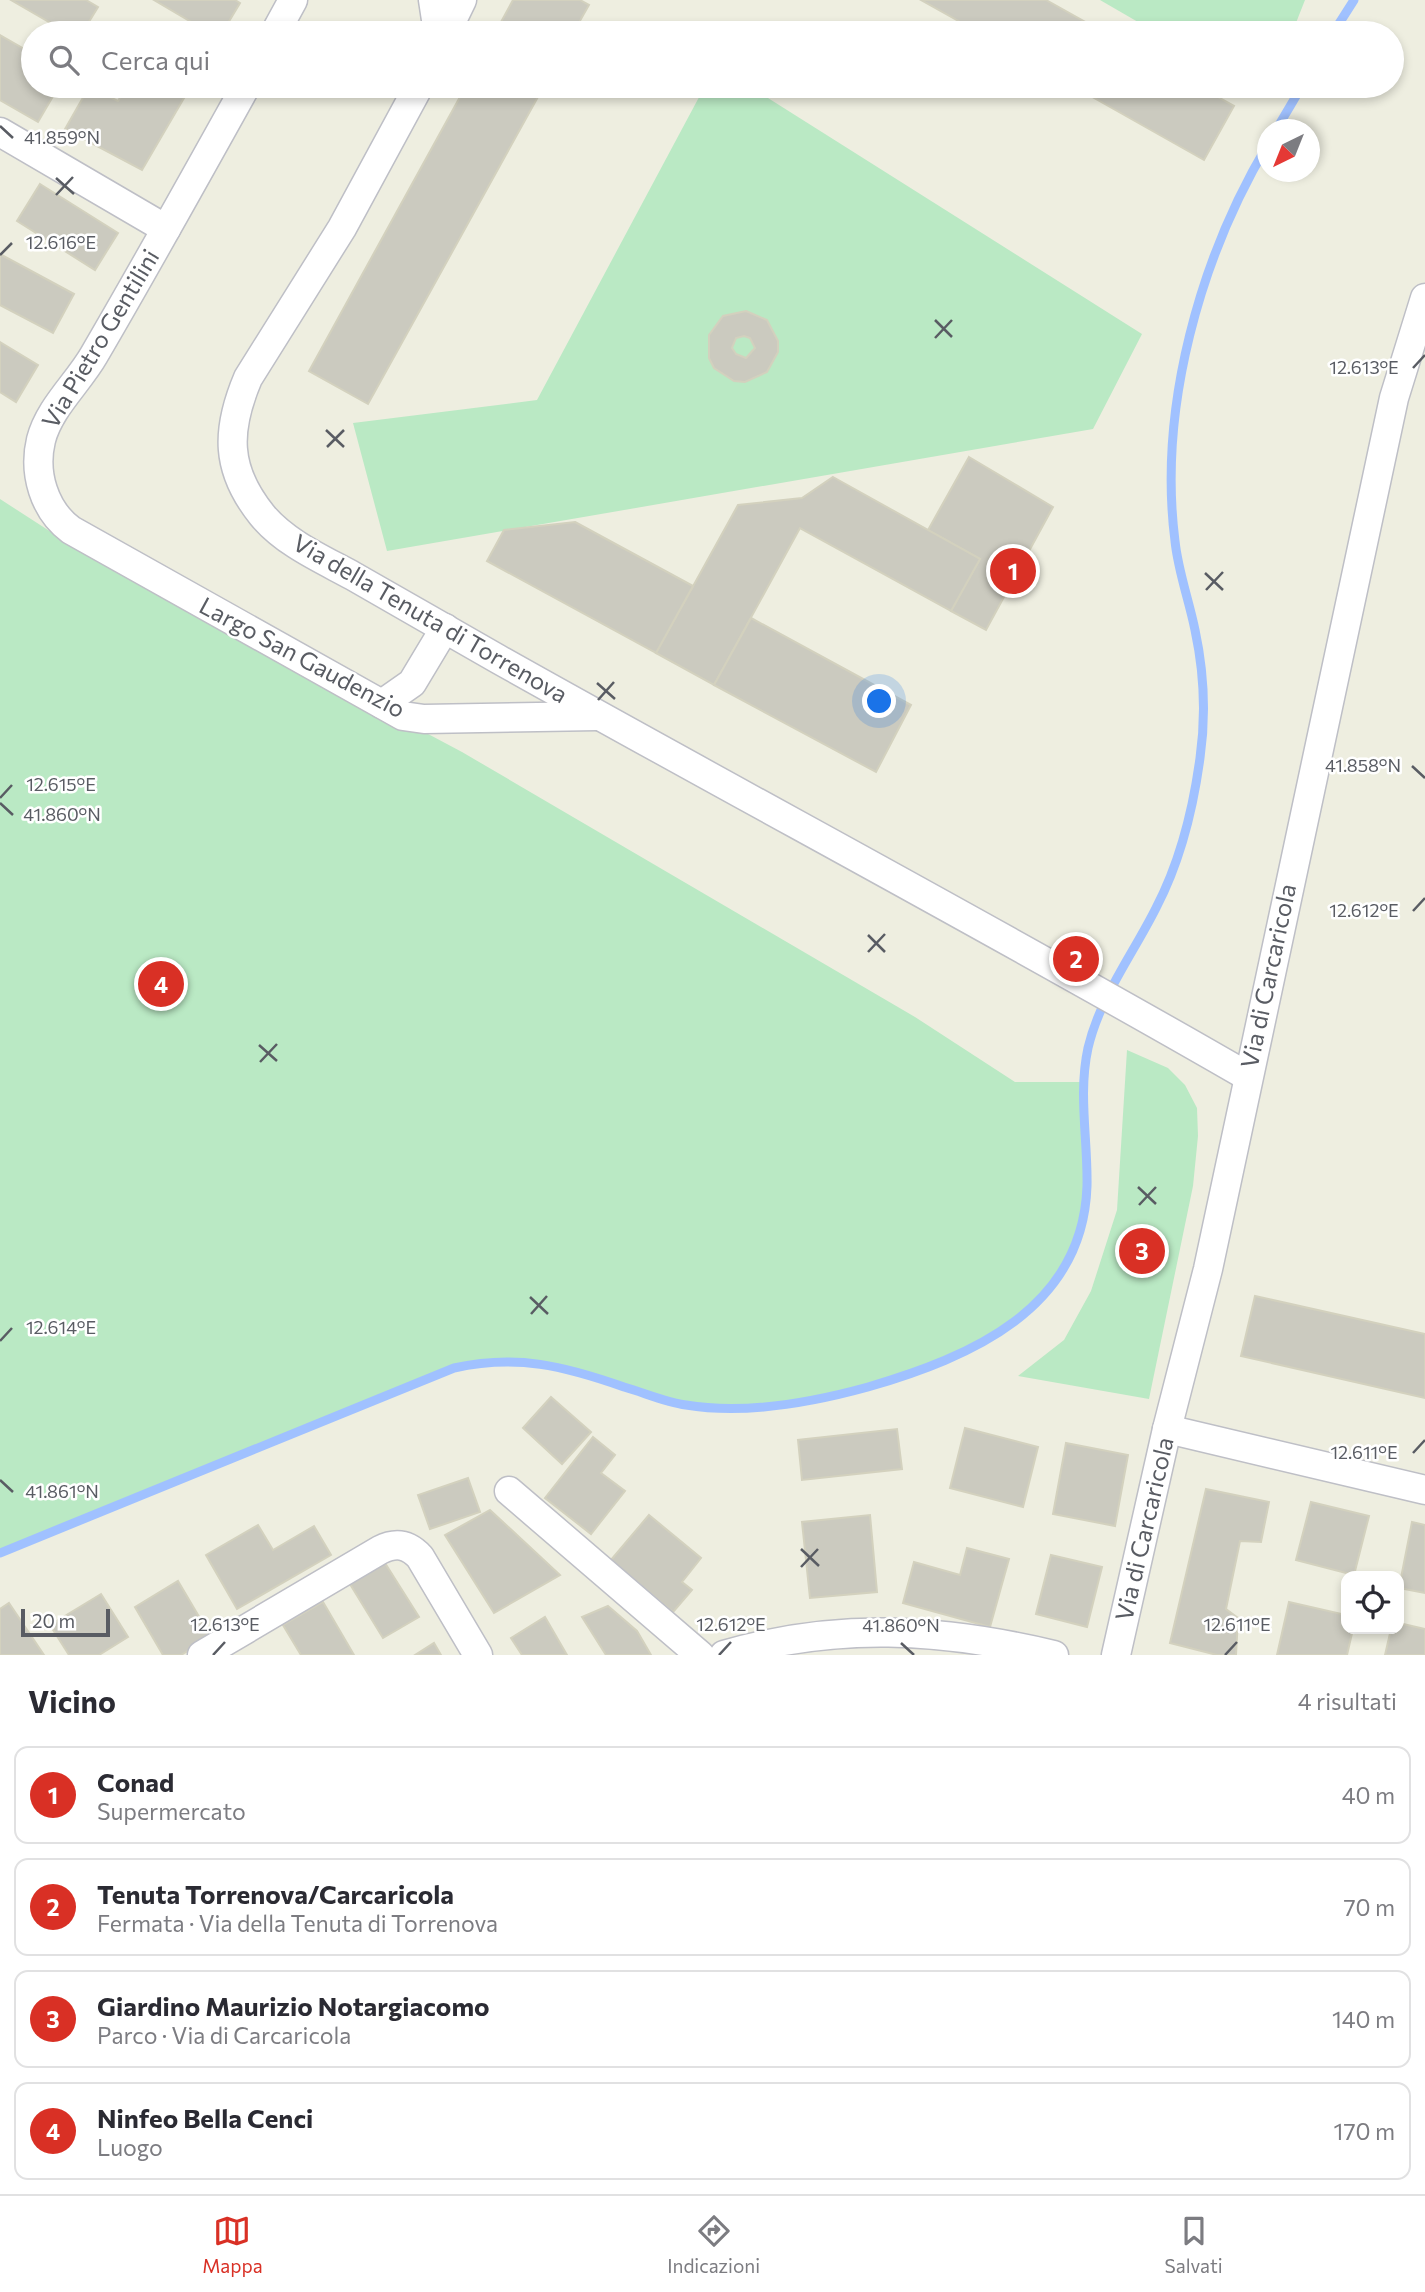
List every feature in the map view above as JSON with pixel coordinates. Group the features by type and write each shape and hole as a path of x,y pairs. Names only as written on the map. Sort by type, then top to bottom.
{"street":[{"path":"282,21 293,0"},
{"path":"433,0 436,21"},
{"path":"452,21 462,0"},
{"name":"Via Pietro Gentilini","path":"43,491 39,453 44,429 85,369 239,98"},
{"name":"Via della Tenuta di Torrenova","path":"412,98 342,228 248,378 235,411 232,449 244,489 274,528 600,716 1247,1076"},
{"path":"0,132 166,229"},
{"name":"Via di Carcaricola","path":"1116,1655 1167,1429 1208,1269 1247,1076 1394,398 1425,298"},
{"name":"Largo San Gaudenzio","path":"43,491 54,514 71,530 382,704 416,719 600,716"},
{"path":"382,704 412,683 444,628"},
{"path":"1167,1429 1425,1490"},
{"path":"509,1491 700,1655"},
{"path":"202,1655 380,1550 398,1545 406,1546 420,1557 478,1655"},
{"path":"724,1655 792,1638 878,1631 953,1637 1054,1655"}],"green space":[{"path":"1100,0 1305,0 1297,21 1136,21"},
{"path":"699,98 768,98 1142,334 1093,429 387,551 353,423 537,400"},
{"path":"0,499 65,541 462,752 915,1017 1015,1082 1084,1082 1089,1175 1086,1212 1074,1250 1053,1286 1039,1302 1008,1327 969,1349 872,1385 771,1405 725,1408 686,1405 581,1373 541,1364 500,1362 454,1368 0,1553"},
{"path":"1127,1050 1168,1068 1185,1085 1197,1108 1198,1136 1193,1186 1149,1399 1018,1376 1064,1340 1091,1291 1117,1210"}],"building":[{"path":"11,0 86,0 98,7 89,21 47,21"},
{"path":"154,0 235,0 240,3 229,21 190,21"},
{"path":"513,0 580,0 589,5 580,21 502,21"},
{"path":"921,0 1046,0 1084,21 959,21"},
{"path":"0,35 21,47 21,98 52,98 38,122 0,100"},
{"path":"83,98 112,98 118,101 120,98 184,98 142,170 65,129"},
{"path":"459,98 537,98 368,404 309,371"},
{"path":"1094,98 1220,98 1234,106 1204,160"},
{"path":"40,184 118,233 95,270 17,221"},
{"path":"0,254 74,294 53,333 0,305"},
{"path":"746,311 767,320 778,341 778,352 767,372 745,382 734,381 714,368 709,358 709,335 723,316","holes":["736,338 750,338 755,348 746,358 736,354 732,348"]},
{"path":"0,342 38,365 16,402 0,392"},
{"path":"969,457 1053,507 986,630 951,611 980,559 928,530"},
{"path":"833,477 980,559 951,611 800,528 714,685 656,653 738,505 802,498"},
{"path":"575,522 693,586 656,653 487,561 504,530"},
{"path":"751,618 911,705 876,772 714,685"},
{"path":"1255,1296 1425,1334 1425,1398 1241,1356"},
{"path":"551,1397 591,1432 562,1464 523,1428"},
{"path":"965,1428 1038,1447 1023,1507 950,1488"},
{"path":"897,1429 902,1469 802,1480 798,1440"},
{"path":"593,1437 615,1455 601,1473 625,1491 591,1534 545,1498"},
{"path":"1066,1443 1128,1455 1115,1526 1053,1514"},
{"path":"468,1478 480,1512 430,1529 418,1495"},
{"path":"1206,1489 1269,1502 1261,1542 1240,1541 1226,1609 1238,1618 1236,1655 1217,1655 1170,1643"},
{"path":"1311,1502 1369,1516 1355,1571 1341,1572 1296,1560"},
{"path":"490,1510 560,1575 494,1613 445,1535"},
{"path":"649,1515 701,1558 682,1582 692,1590 673,1612 611,1560"},
{"path":"870,1515 877,1592 810,1598 802,1522"},
{"path":"1412,1522 1425,1525 1425,1593 1404,1589 1402,1571"},
{"path":"258,1525 273,1550 314,1526 331,1555 237,1609 206,1555"},
{"path":"967,1548 1009,1559 990,1627 903,1603 914,1562 960,1575"},
{"path":"1051,1555 1102,1567 1087,1627 1036,1614"},
{"path":"385,1563 419,1617 383,1638 350,1584"},
{"path":"178,1581 211,1637 181,1655 163,1655 135,1607"},
{"path":"101,1594 128,1637 99,1655 69,1655 50,1625"},
{"path":"323,1602 354,1655 301,1655 283,1625"},
{"path":"1289,1602 1341,1614 1341,1634 1352,1634 1347,1655 1277,1655"},
{"path":"9,1603 44,1655 0,1655 0,1609"},
{"path":"608,1606 637,1631 651,1655 606,1655 582,1617"},
{"path":"545,1617 567,1655 522,1655 511,1638"},
{"path":"1404,1624 1425,1629 1425,1655 1385,1655 1390,1634 1404,1634"},
{"path":"434,1643 441,1655 415,1655"}],"waterway":[{"path":"1341,21 1354,0"},
{"path":"1282,119 1295,98"},
{"path":"0,1553 454,1368 499,1362 540,1364 581,1373 686,1405 731,1409 777,1406 868,1387 945,1360 982,1343 1015,1321 1043,1296 1066,1265 1081,1229 1087,1186 1085,1065 1093,1029 1109,993 1164,890 1179,854 1194,797 1202,742 1203,694 1198,646 1175,541 1171,490 1173,439 1179,387 1204,285 1222,235 1257,164"}],"place":[{"name":"Conad","path":"1013,571"},
{"name":"Tenuta Torrenova/Carcaricola","path":"1076,959"},
{"name":"Ninfeo Bella Cenci","path":"161,984"},
{"name":"Giardino Maurizio Notargiacomo","path":"1142,1251"}]}
